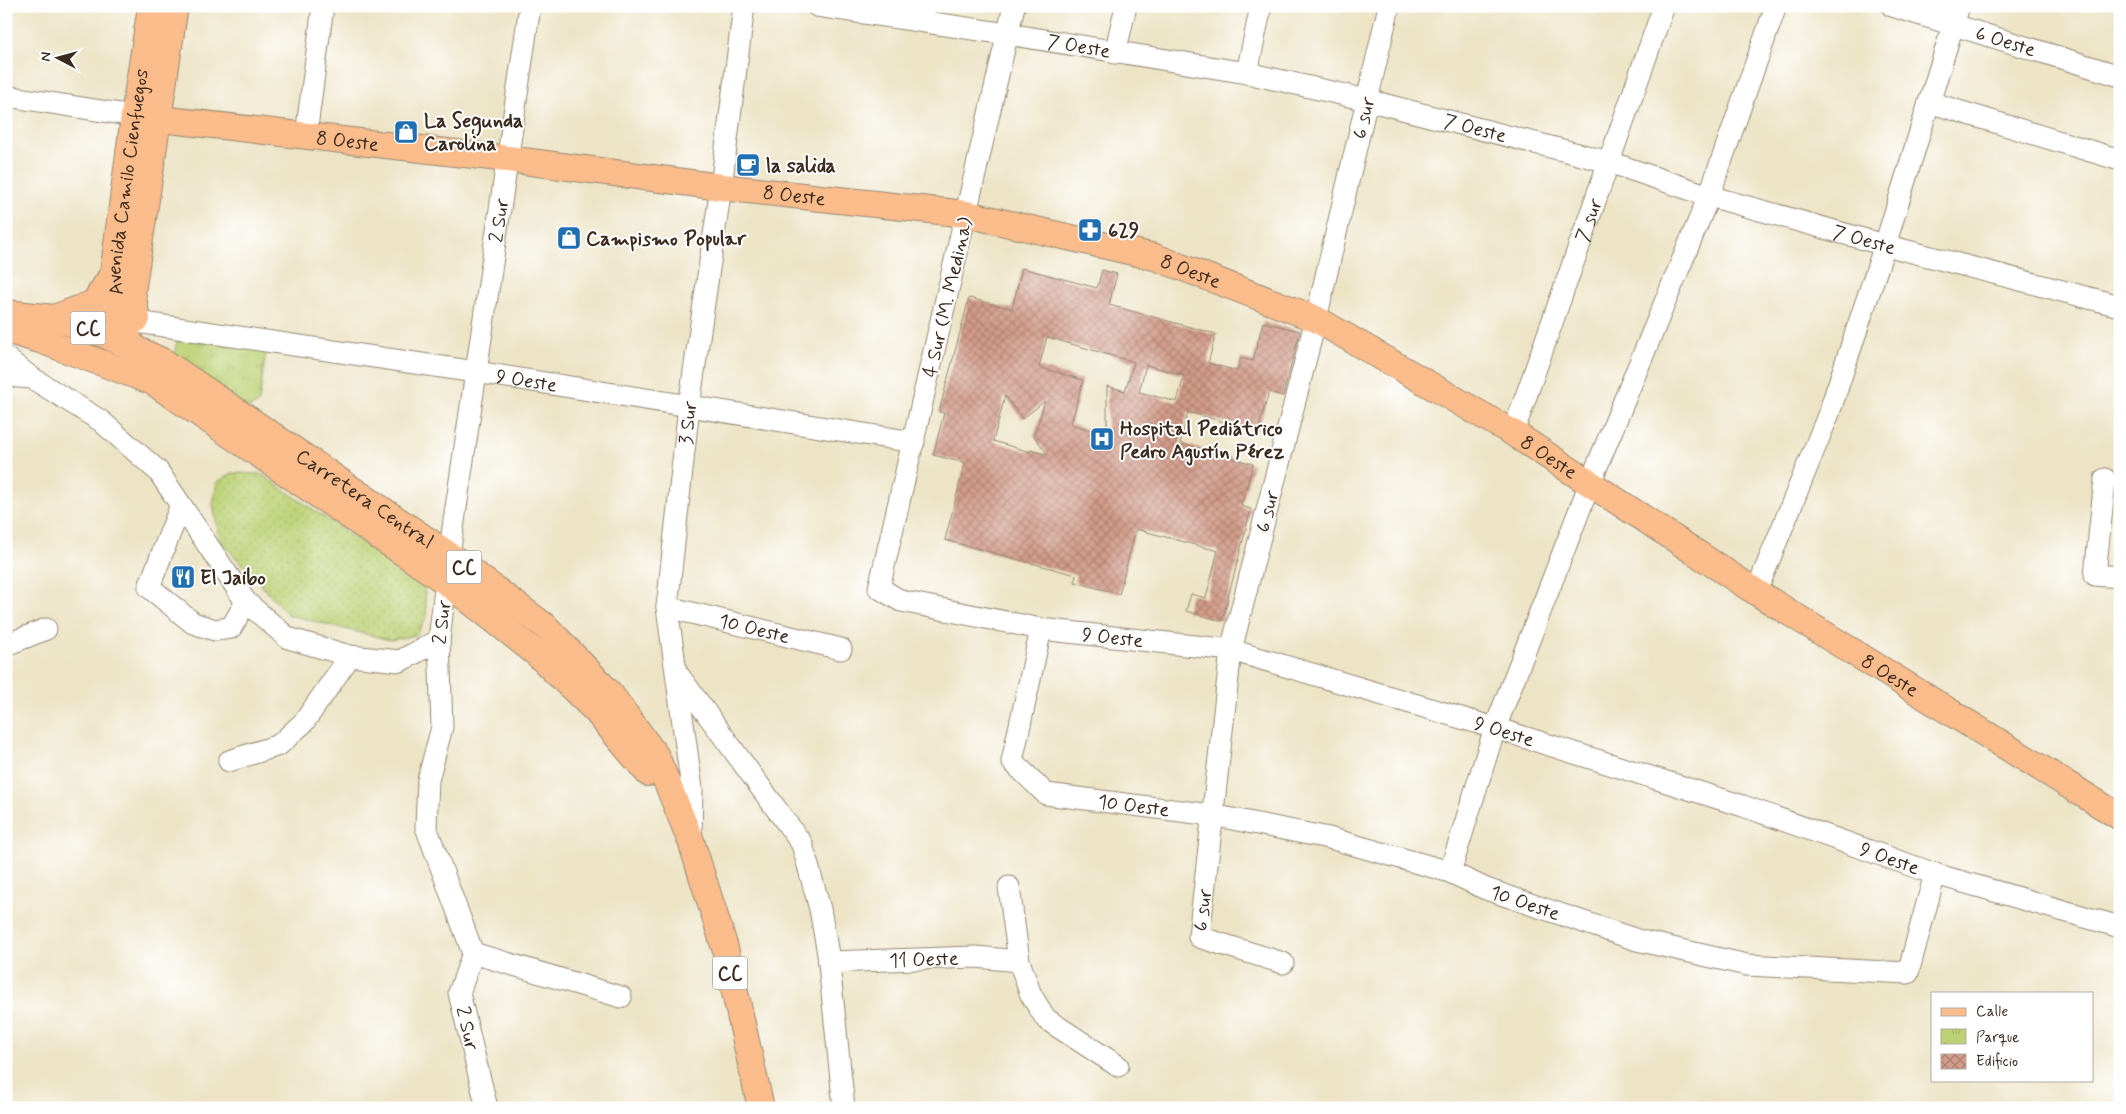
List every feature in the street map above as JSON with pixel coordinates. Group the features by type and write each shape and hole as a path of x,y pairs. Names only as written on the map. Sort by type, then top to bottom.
{"main road":[{"name":"Avenida Camilo Cienfuegos","path":"133,348 124,330 129,309 146,117 152,6"},
{"name":"Avenida Camilo Cienfuegos","path":"158,372 113,274 146,117 175,6"},
{"name":"8 Oeste","path":"146,117 508,159 721,187 966,214 1155,257 1316,319 1513,434 1756,592 2120,817"},
{"path":"54,318 94,303 113,274"},
{"path":"40,340 96,331 129,309"},
{"name":"CC","path":"6,313 54,318 96,331 133,348 158,372"},
{"name":"CC","path":"6,330 158,372"},
{"name":"Carretera Central","path":"158,372 449,555 546,627 611,694 656,756 691,841 725,948 761,1108"},
{"name":"Carretera Central","path":"158,372 446,582 536,653 596,711 646,770 691,841"}],"street":[{"path":"306,135 323,6"},
{"name":"2 Sur","path":"487,1108 459,993 473,953 426,827 428,780 442,727 440,640 449,555 530,6"},
{"name":"3 Sur","path":"691,841 692,789 666,607 689,406 721,187 744,6"},
{"name":"7 Oeste","path":"817,6 1007,34 1247,73 1367,100 1609,162 1709,196 1884,245 2120,306"},
{"name":"4 Sur (M. Medina)","path":"879,588 1014,6"},
{"path":"1116,53 1126,6"},
{"path":"1247,73 1261,6"},
{"name":"6 sur","path":"1283,962 1199,938 1212,815 1232,650 1316,319 1389,6"},
{"name":"7 sur","path":"1513,434 1664,6"},
{"name":"6 Oeste","path":"1892,6 1956,16 2120,76"},
{"path":"1450,872 1495,728 1590,483 1709,196 1770,8"},
{"path":"1756,592 1829,413 1956,16"},
{"name":"8 Oeste","path":"6,96 146,117"},
{"path":"1929,102 2120,160"},
{"name":"9 Oeste","path":"129,309 476,372 914,442"},
{"path":"6,358 32,378 108,428 158,471 246,602 288,638 350,656 400,661 440,640"},
{"path":"6,376 32,378"},
{"path":"2105,479 2095,575 2120,577"},
{"path":"181,505 149,587 193,623 215,630 231,628 246,602"},
{"name":"9 Oeste","path":"879,588 902,601 1041,629 1232,650 1495,728 1743,806 1935,874 2120,927"},
{"name":"10 Oeste","path":"666,607 841,649"},
{"name":"10 Oeste","path":"1041,629 1012,761 1046,794 1212,815 1329,838 1450,872 1486,889 1637,940 1738,963 1908,973 1935,874"},
{"path":"8,648 46,630"},
{"path":"230,761 279,745 304,722 350,656"},
{"path":"676,672 802,844 820,909 829,962 844,1108"},
{"path":"1009,887 1019,961 1031,995 1046,1019 1118,1066"},
{"path":"473,953 621,997"},
{"name":"11 Oeste","path":"829,962 976,958 1019,961"}],"green space":[{"path":"178,338 266,350 259,402 249,409 173,357"},
{"path":"232,473 261,474 424,585 427,617 416,635 390,640 288,615 220,540 213,505 217,482"}],"building":[{"name":"Hospital Pediátrico Pedro Agustín Pérez","path":"1022,268 1097,288 1102,270 1117,274 1109,305 1216,334 1208,363 1237,371 1241,358 1253,361 1263,322 1300,331 1283,396 1269,392 1258,431 1188,412 1180,443 1253,464 1241,506 1251,509 1222,621 1186,611 1191,594 1206,598 1218,551 1136,529 1119,594 1075,582 1076,575 945,540 965,463 933,455 944,413 939,412 969,298 1012,309","holes":["1047,337 1134,362 1125,391 1107,386 1107,435 1071,424 1083,380 1039,367","1146,365 1184,375 1177,402 1139,392","1005,396 1022,419 1045,401 1034,436 1048,455 1030,450 1030,452 993,441"]}],"place":[{"name":"La Segunda Carolina","path":"406,132"},
{"name":"la salida","path":"748,165"},
{"name":"629","path":"1090,230"},
{"name":"Campismo Popular","path":"569,238"},
{"name":"Hospital Pediátrico Pedro Agustín Pérez","path":"1102,439"},
{"name":"El Jaibo","path":"183,577"}]}
